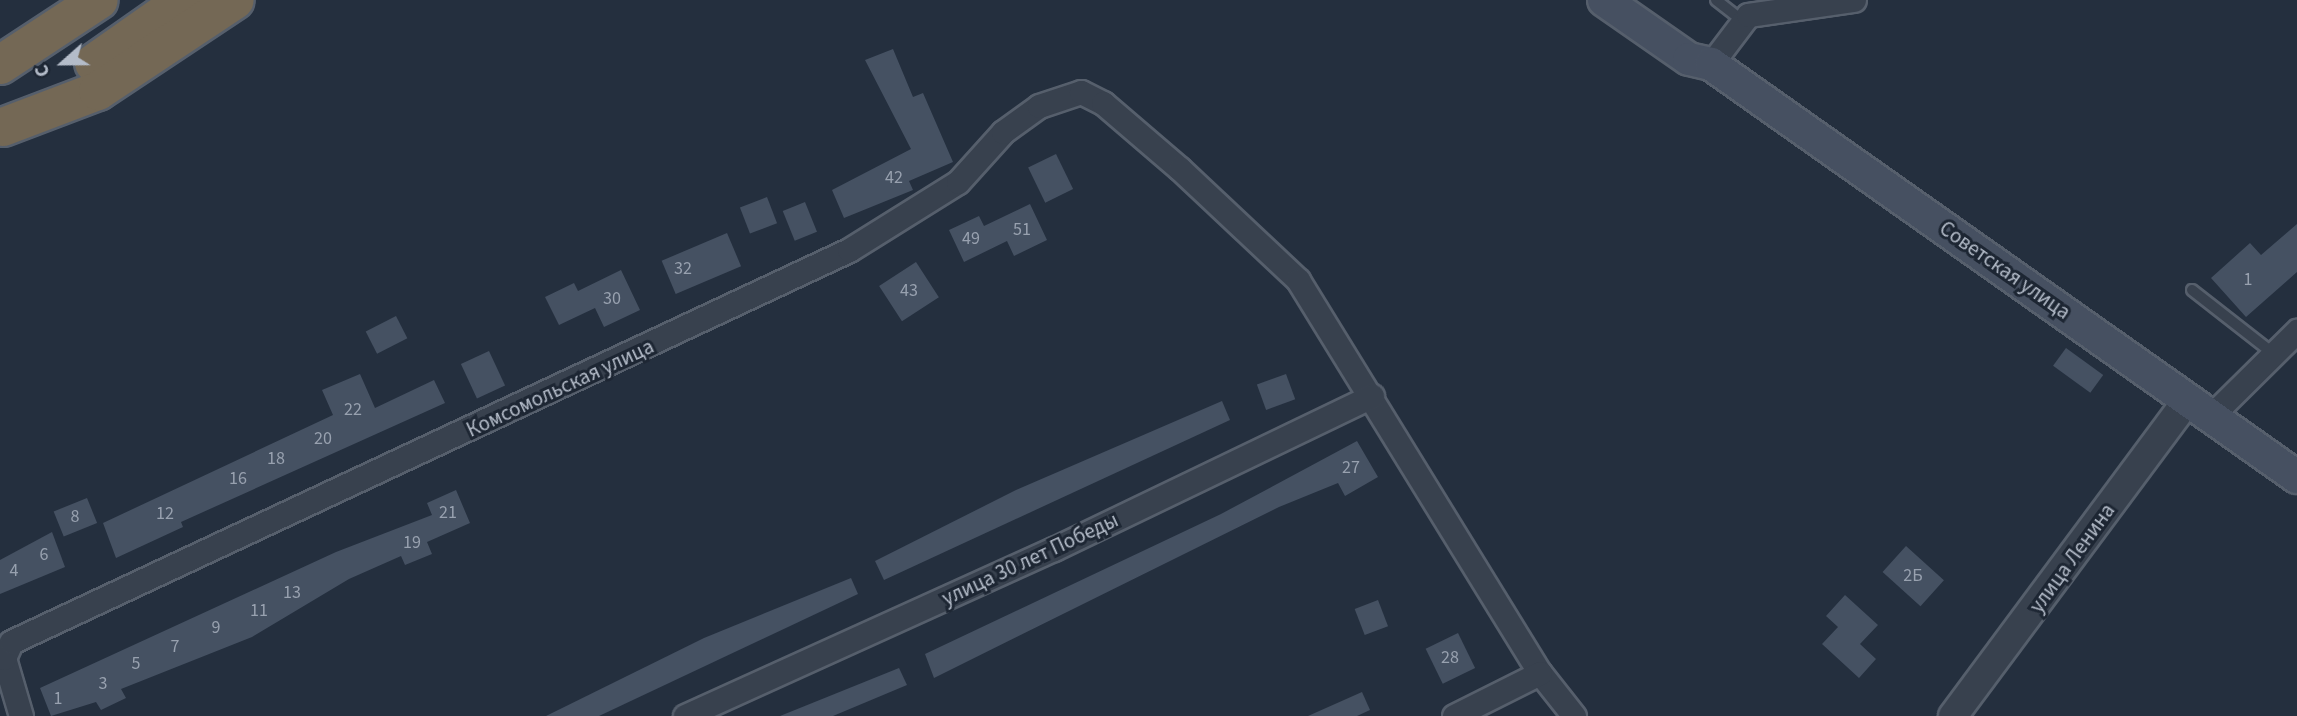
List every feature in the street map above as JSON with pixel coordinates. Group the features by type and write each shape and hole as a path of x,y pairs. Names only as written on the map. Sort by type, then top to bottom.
{"highway":[{"path":"0,43 63,0"},
{"path":"0,65 99,0"},
{"path":"1,128 184,0"},
{"path":"1,128 98,91 235,0"}],"main road":[{"name":"Советская улица","path":"1604,0 1689,60 1711,64 2297,477"},
{"name":"Советская улица","path":"1639,0 1700,43 1711,64"}],"street":[{"path":"1711,64 1742,20 1854,0"},
{"name":"Комсомольская улица","path":"21,716 4,659 11,642 849,250 957,182 1003,132 1039,106 1082,92 1103,103 1180,169 1298,280 1372,396"},
{"path":"2200,407 2274,354 2297,331"},
{"path":"1372,396 1540,673 1574,716"},
{"name":"улица 30 лет Победы","path":"685,716 1054,550 1372,396"},
{"name":"улица Ленина","path":"1953,716 2200,407"},
{"path":"1454,716 1540,673"}],"lane":[{"path":"1716,0 1742,20"},
{"path":"2193,290 2274,354"}],"building":[{"path":"893,49 913,97 923,93 953,162 909,181 913,190 844,218 832,190 911,149 865,60"},
{"path":"1056,154 1073,189 1045,203 1028,168"},
{"path":"767,197 777,223 750,234 740,207"},
{"path":"805,202 817,232 795,241 783,211"},
{"path":"1030,204 1047,240 1014,256 1007,241 964,262 949,230 979,216 984,226"},
{"path":"2297,224 2297,272 2246,317 2211,278 2250,243 2261,255"},
{"path":"727,233 741,266 676,294 662,261"},
{"path":"916,262 939,297 902,321 879,286"},
{"path":"621,270 640,310 604,327 595,308 559,325 545,297 574,283 578,291"},
{"path":"396,316 407,338 377,354 366,331"},
{"path":"2066,348 2103,375 2090,393 2053,366"},
{"path":"489,351 505,385 477,399 461,364"},
{"path":"360,374 375,408 434,380 445,403 181,522 183,527 116,558 103,523 333,415 322,390"},
{"path":"1286,374 1295,399 1266,410 1257,385"},
{"path":"1222,401 1230,420 884,580 875,561 1016,490"},
{"path":"1357,441 1378,477 1345,496 1338,483 1279,507 934,678 925,654 1221,514"},
{"path":"456,490 470,523 427,542 432,554 405,565 401,556 349,579 252,637 121,689 126,698 101,710 96,702 51,716 40,688 336,552 432,515 427,503"},
{"path":"87,498 97,523 64,537 54,511"},
{"path":"52,532 65,567 0,594 0,560"},
{"path":"1906,546 1944,580 1920,606 1883,572"},
{"path":"851,578 858,594 599,716 546,716 704,638"},
{"path":"1845,595 1878,625 1860,644 1876,659 1859,678 1822,644 1838,627 1826,616"},
{"path":"1378,600 1388,626 1365,635 1355,609"},
{"path":"1458,633 1475,668 1443,684 1426,649"},
{"path":"899,668 907,685 833,716 780,716"},
{"path":"1362,692 1370,710 1357,716 1308,716"}]}
